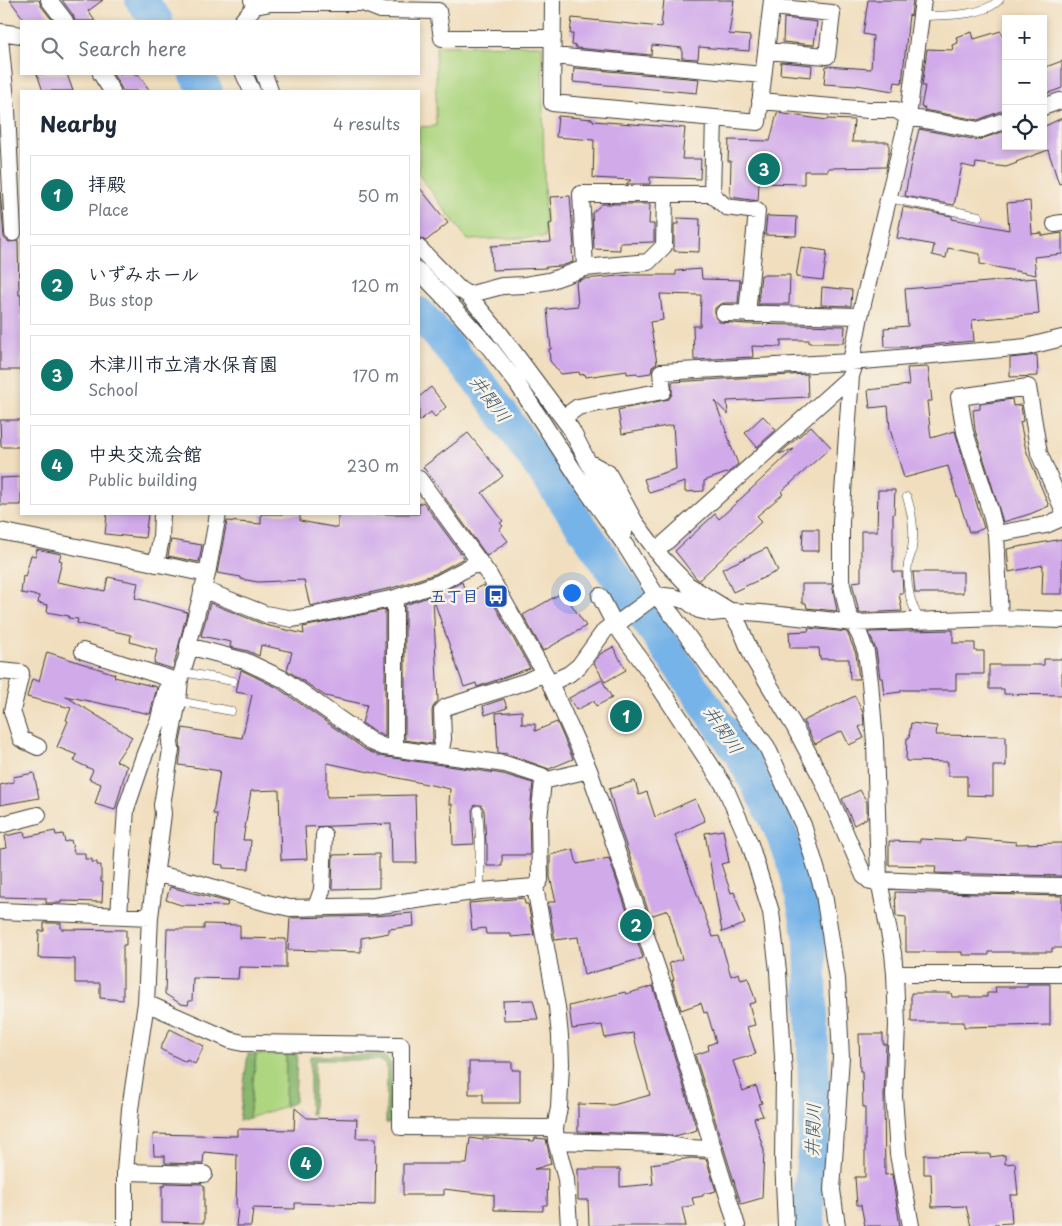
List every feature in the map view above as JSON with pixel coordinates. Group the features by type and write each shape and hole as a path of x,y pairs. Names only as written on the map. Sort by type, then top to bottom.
{"street":[{"path":"49,0 64,20"},
{"path":"553,0 552,103 758,122 771,3 832,13 827,56 766,51"},
{"path":"243,20 255,7 272,3 363,3 380,10 438,11 442,38 553,38"},
{"path":"911,1226 898,1154 895,1115 897,1025 895,974 893,953 879,880 875,742 870,682 866,652 848,613 841,580 841,522 851,369 860,316 908,117 922,8"},
{"path":"0,32 20,36"},
{"path":"0,38 5,169 11,234"},
{"path":"553,56 763,74"},
{"path":"102,75 111,90"},
{"path":"244,75 252,90"},
{"path":"264,75 270,90"},
{"path":"760,100 870,110 896,110 908,117 978,130 1002,121"},
{"path":"1047,106 1060,101"},
{"path":"712,194 714,118"},
{"path":"585,268 581,194 712,194 726,207 757,211 748,314"},
{"path":"468,295 502,286 549,281 585,268 648,262 664,246 665,194"},
{"path":"420,249 459,289 468,295 498,331 572,429 624,526 625,545"},
{"path":"420,272 489,347 517,383 585,488 625,545 653,597 673,616 768,747 803,825 821,886 837,979 841,1057 832,1190 837,1226"},
{"path":"724,314 860,316"},
{"path":"563,418 578,407 663,392 661,372 851,369 1026,347 1062,338"},
{"path":"656,551 851,369"},
{"path":"1000,618 996,534 965,432 959,397 1028,387 1039,453 1062,507"},
{"path":"588,462 608,473 635,522 656,551 688,585 730,611 740,627 752,658 794,726 822,779 864,876 872,882 879,880 1062,886"},
{"path":"420,480 481,564 547,678 589,770 663,985 737,1226"},
{"path":"156,564 161,540 162,515"},
{"path":"125,1226 130,1109 146,1003 150,917 163,814 162,805 178,701 179,677 188,653 218,515"},
{"path":"996,534 1046,524 1062,518"},
{"path":"0,532 156,564 204,582 265,614 293,619 396,598 439,583 472,566 481,564"},
{"path":"600,596 724,787 750,844 772,912 778,971 784,1075 783,1159 786,1226"},
{"path":"440,754 443,739 442,711 446,707 527,681 569,674 579,666 605,630 653,597 673,597 687,601 699,610 712,613 730,611 854,623 1000,618 1062,620"},
{"path":"396,598 396,748"},
{"path":"188,646 245,661 283,679 372,742 384,747 505,764 542,776 539,819 540,880 535,887 557,1007 560,1036 561,1064 556,1135 566,1179 569,1226"},
{"path":"83,651 179,677"},
{"path":"0,671 21,672 12,711 21,739 38,747"},
{"path":"119,915 126,809 159,719 166,690 179,677"},
{"path":"543,780 589,770"},
{"path":"0,825 38,815"},
{"path":"316,907 322,890 324,835"},
{"path":"156,874 194,882 290,908 374,906 480,891 535,887"},
{"path":"0,911 150,917"},
{"path":"895,974 1062,974"},
{"path":"146,1003 230,1040 243,1043 401,1045 400,1126 556,1135 663,1144 686,1148 714,1148"},
{"path":"126,1172 204,1174"}],"lane":[{"path":"922,8 968,13 995,5 999,0"},
{"path":"888,198 979,216"},
{"path":"907,497 912,517 912,549 908,562 908,588 914,610 920,620"},
{"path":"179,677 233,681"},
{"path":"178,701 231,711"},
{"path":"478,810 480,891"}],"green space":[{"path":"542,45 545,237 468,240 420,175 420,127 436,126 436,46"},
{"path":"248,1054 256,1054 249,1118 239,1121"},
{"path":"256,1054 286,1054 285,1106 249,1118"},
{"path":"286,1054 297,1054 295,1102 285,1106"},
{"path":"383,1055 391,1063 391,1123 386,1123 387,1065 380,1060 315,1060 313,1114 310,1114 310,1056"}],"building":[{"path":"10,0 39,0 41,6 52,20 24,20"},
{"path":"62,0 103,0 88,11 94,20 75,20"},
{"path":"664,0 734,0 729,34 750,36 749,51 699,47 698,59 682,58 682,48 652,45 651,55 576,48 576,46 572,45 573,34 570,34 572,18 661,27"},
{"path":"868,0 913,0 911,16 909,15 902,83 895,82 893,91 857,85 824,84 826,66 871,69 873,36 863,34"},
{"path":"784,18 817,22 814,45 783,42"},
{"path":"1001,31 1002,111 978,120 924,110 925,108 921,107 925,86 922,86 927,49 953,50 952,45 958,43 956,37 972,32 974,39"},
{"path":"1062,61 1062,88 1047,94 1047,67"},
{"path":"781,62 812,65 811,77 780,74"},
{"path":"574,68 699,79 697,93 573,82"},
{"path":"37,75 67,75 73,90 43,90"},
{"path":"114,75 139,75 149,90 122,90"},
{"path":"777,113 827,120 854,120 852,142 889,142 886,167 828,168 828,171 804,171 804,184 759,183 758,201 730,197 731,161 728,161 729,140 770,141"},
{"path":"558,116 593,119 593,121 685,128 682,159 701,159 700,179 650,177 650,184 626,184 631,180 593,178 594,140 556,137"},
{"path":"1062,118 1062,183 1059,184 1048,150 1006,167 976,163 975,168 962,165 954,205 905,196 919,129 978,140 1002,132 1002,150 1047,150 1047,125"},
{"path":"420,188 448,223 426,241 420,238"},
{"path":"0,191 4,238 9,242 18,241 20,370 0,370"},
{"path":"570,196 574,248 572,248 573,262 546,268 492,270 491,246 551,242 549,224 552,223 550,197"},
{"path":"1030,201 1032,234 1042,233 1042,236 1062,233 1062,254 1034,257 1036,275 980,264 980,254 948,248 946,258 932,255 934,245 897,238 903,207 952,216 952,219 1009,230 1007,203"},
{"path":"602,204 650,204 649,224 654,224 654,242 620,243 620,250 594,249 592,213"},
{"path":"767,216 797,217 796,236 765,235"},
{"path":"678,218 700,219 699,252 674,251 674,224 678,224"},
{"path":"801,247 827,251 823,280 796,277"},
{"path":"701,269 702,279 740,280 738,303 724,303 715,308 715,317 719,322 845,326 844,343 809,343 809,340 781,340 781,347 752,346 753,357 694,360 693,326 700,326 701,295 660,294 663,320 650,322 657,363 652,367 651,373 637,375 637,373 627,374 627,371 586,377 585,374 580,375 579,372 561,374 550,361 549,349 551,349 547,309 578,306 576,282 583,279 631,275 676,275 676,271"},
{"path":"761,275 790,275 789,304 758,304"},
{"path":"1036,278 1039,314 972,320 974,341 885,347 884,328 908,326 905,289"},
{"path":"822,287 852,290 851,306 821,305"},
{"path":"1037,355 1038,376 1010,377 1010,358"},
{"path":"928,367 932,401 927,401 931,438 955,431 984,528 975,532 969,532 948,466 904,478 890,429 888,406 870,408 868,390 909,385 907,368"},
{"path":"807,374 808,397 727,401 728,415 715,401 730,442 730,447 738,464 729,472 704,481 704,491 685,492 685,482 649,493 644,479 676,469 673,425 622,434 618,410 669,399 672,394 672,382"},
{"path":"431,387 446,407 435,417 431,412 420,420 420,396"},
{"path":"1012,399 1013,406 1021,405 1023,421 1020,422 1026,450 1049,506 1003,522 975,430 973,410 980,409 980,404"},
{"path":"763,416 776,430 757,447 745,433"},
{"path":"0,420 20,420 20,447 1,447"},
{"path":"811,426 831,447 781,492 783,494 757,516 762,521 699,580 696,578 675,551 715,514 719,519 794,449 779,454"},
{"path":"468,433 503,476 482,493 503,521 500,523 503,526 499,529 508,541 487,556 423,467"},
{"path":"20,477 20,505 0,505 0,478"},
{"path":"878,490 895,490 893,572 902,572 903,593 899,593 902,611 859,613 852,582 861,581 861,531 877,531"},
{"path":"423,502 464,558 435,574 392,588 310,606 304,580 258,582 217,573 227,521 261,524 261,515 300,515 300,521 338,528 338,515 420,515 420,504"},
{"path":"107,515 148,515 145,538 105,534"},
{"path":"803,529 819,529 819,551 802,551"},
{"path":"1062,539 1062,594 1042,594 1043,565 1009,572 1007,549"},
{"path":"171,540 202,545 199,562 168,556"},
{"path":"767,548 778,571 733,592 722,569"},
{"path":"37,549 61,554 59,560 62,561 57,582 105,591 108,577 138,583 135,598 187,612 173,669 154,663 157,650 130,642 131,635 77,623 78,619 47,612 48,605 38,603 39,596 21,593 23,576 25,577 31,555 35,556"},
{"path":"913,572 963,572 963,593 915,593"},
{"path":"462,582 466,594 483,585 530,668 477,687 476,683 464,687 433,598 438,701 432,711 432,744 405,740 405,605 442,592"},
{"path":"802,584 832,584 837,611 807,608 806,603 802,603"},
{"path":"563,592 586,626 543,651 523,615"},
{"path":"210,603 265,625 304,634 303,627 385,610 385,737 362,723 367,705 325,696 287,670 292,652 261,645 259,656 248,651 230,647 231,642 201,636"},
{"path":"808,628 847,632 856,654 859,679 850,679 849,659 820,659 819,648 790,648 789,632 809,631"},
{"path":"953,630 953,643 975,643 975,651 984,651 984,674 956,674 956,690 901,690 901,692 884,694 876,650 869,632"},
{"path":"613,647 626,670 605,682 594,663 600,654"},
{"path":"47,652 115,674 114,677 157,687 150,714 65,696 132,737 116,761 127,766 115,810 95,804 101,784 89,779 93,770 74,761 77,755 57,747 68,721 66,720 71,708 27,697 32,679 39,681"},
{"path":"1044,659 1062,659 1062,695 1004,694 1004,689 989,689 989,665 1044,665"},
{"path":"241,670 278,688 366,750 380,756 503,774 533,783 529,819 530,855 502,855 502,866 487,866 484,810 481,805 475,805 472,810 474,844 453,845 452,804 449,804 450,789 327,763 327,797 415,795 417,863 392,863 391,824 305,827 307,859 281,860 279,790 251,791 243,840 251,840 249,869 223,868 223,865 214,864 217,814 213,814 220,771 179,765 180,742 183,728 242,738 252,695 236,692"},
{"path":"602,680 612,698 596,706 594,701 576,710 569,698"},
{"path":"855,696 863,713 864,725 859,727 864,738 849,745 842,731 815,744 803,721"},
{"path":"504,699 507,708 485,715 483,706"},
{"path":"522,711 522,724 535,724 535,731 557,722 573,759 549,769 508,754 498,753 496,713"},
{"path":"911,723 937,726 936,735 1006,736 1006,766 993,766 993,796 967,795 967,776 948,776 948,762 906,761 907,738 909,738"},
{"path":"34,773 39,798 0,805 0,785 14,782 13,777"},
{"path":"635,781 639,795 647,792 655,817 695,799 705,821 675,835 713,937 719,936 731,976 739,973 741,980 748,978 756,1002 749,1004 755,1025 747,1027 756,1054 733,1061 743,1091 756,1086 762,1103 758,1104 763,1116 754,1118 764,1151 762,1198 741,1204 695,1055 709,1050 708,1045 716,1042 707,1012 704,1013 701,1003 681,1010 669,963 682,959 668,910 650,916 618,822 609,789"},
{"path":"860,790 867,802 867,818 854,825 842,799"},
{"path":"723,830 729,862 721,864 731,893 734,892 745,924 722,932 705,833"},
{"path":"55,831 56,835 63,834 65,842 71,840 74,853 85,853 85,859 92,859 92,862 97,862 97,865 101,865 101,882 103,882 102,902 61,901 61,903 46,903 46,898 0,897 0,849 7,848 5,836 24,832 25,837"},
{"path":"965,838 1016,842 1016,844 1062,843 1062,876 935,873 936,866 889,865 889,841 920,842 920,839 965,841"},
{"path":"573,849 577,864 609,858 643,958 584,975 578,937 555,940 548,902 556,902 550,877 550,855"},
{"path":"379,854 379,888 332,889 333,855"},
{"path":"170,887 228,902 227,906 181,905 166,900"},
{"path":"895,892 1062,896 1062,948 1052,948 1052,952 989,952 989,955 962,955 962,952 906,952 906,917 896,916"},
{"path":"524,898 525,904 528,904 534,935 511,937 511,934 486,934 485,928 472,930 469,903"},
{"path":"413,913 414,926 389,929 389,933 361,938 361,952 288,950 290,918"},
{"path":"44,923 61,923 61,929 126,930 126,945 123,945 123,1000 100,998 100,983 75,983 75,959 38,958 39,931 44,931"},
{"path":"204,924 240,925 240,938 286,939 286,968 239,967 238,979 193,978 192,1001 189,1001 188,1005 181,1004 165,994 167,929 204,929"},
{"path":"1027,984 1050,984 1050,1025 964,1027 964,1022 911,1022 911,993 951,993 952,997 987,997 987,993 996,993 995,987 1027,987"},
{"path":"653,986 697,1130 675,1136 663,1134 578,1132 578,1104 613,1105 650,1095 633,1033 605,1038 602,1025 572,1029 569,1006 625,992 626,994"},
{"path":"533,1000 538,1019 504,1020 503,1001"},
{"path":"170,1029 204,1046 195,1064 187,1060 186,1062 160,1049"},
{"path":"859,1034 883,1034 883,1044 886,1044 884,1096 885,1175 892,1174 900,1226 865,1226 861,1205 857,1205 855,1177 865,1177 865,1107 863,1107 862,1071 860,1071"},
{"path":"469,1062 512,1062 512,1070 520,1070 520,1103 483,1103 483,1094 469,1094"},
{"path":"295,1108 307,1118 357,1119 356,1138 376,1138 375,1205 295,1203 295,1209 253,1208 251,1226 236,1226 238,1208 236,1208 237,1155 204,1152 203,1164 165,1163 165,1156 154,1156 153,1134 237,1136 237,1129 294,1130"},
{"path":"470,1138 534,1141 535,1138 546,1139 551,1164 534,1169 548,1169 547,1205 543,1205 543,1211 494,1210 494,1195 444,1189 444,1195 403,1195 403,1164 467,1164"},
{"path":"990,1154 990,1157 1005,1155 1005,1164 1015,1163 1018,1195 1010,1195 1012,1223 994,1224 995,1226 971,1226 966,1206 932,1207 931,1174 924,1174 924,1155"},
{"path":"691,1158 706,1159 716,1191 692,1198 694,1205 682,1208 686,1226 589,1226 588,1200 578,1200 578,1169 620,1169 620,1187 653,1184 651,1164"},
{"path":"165,1183 202,1184 204,1186 204,1223 162,1222 162,1186 165,1186"}],"waterway":[{"name":"井関川","path":"141,0 156,20"},
{"name":"井関川","path":"196,75 206,90"},
{"name":"井関川","path":"420,314 485,389 557,491 741,756 778,825 796,873 810,939 815,1123 808,1208 810,1226"}],"place":[{"name":"木津川市立清水保育園","path":"764,169"},
{"name":"五丁目","path":"496,596"},
{"name":"拝殿","path":"626,716"},
{"name":"いずみホール","path":"636,925"},
{"name":"中央交流会館","path":"306,1163"}]}
